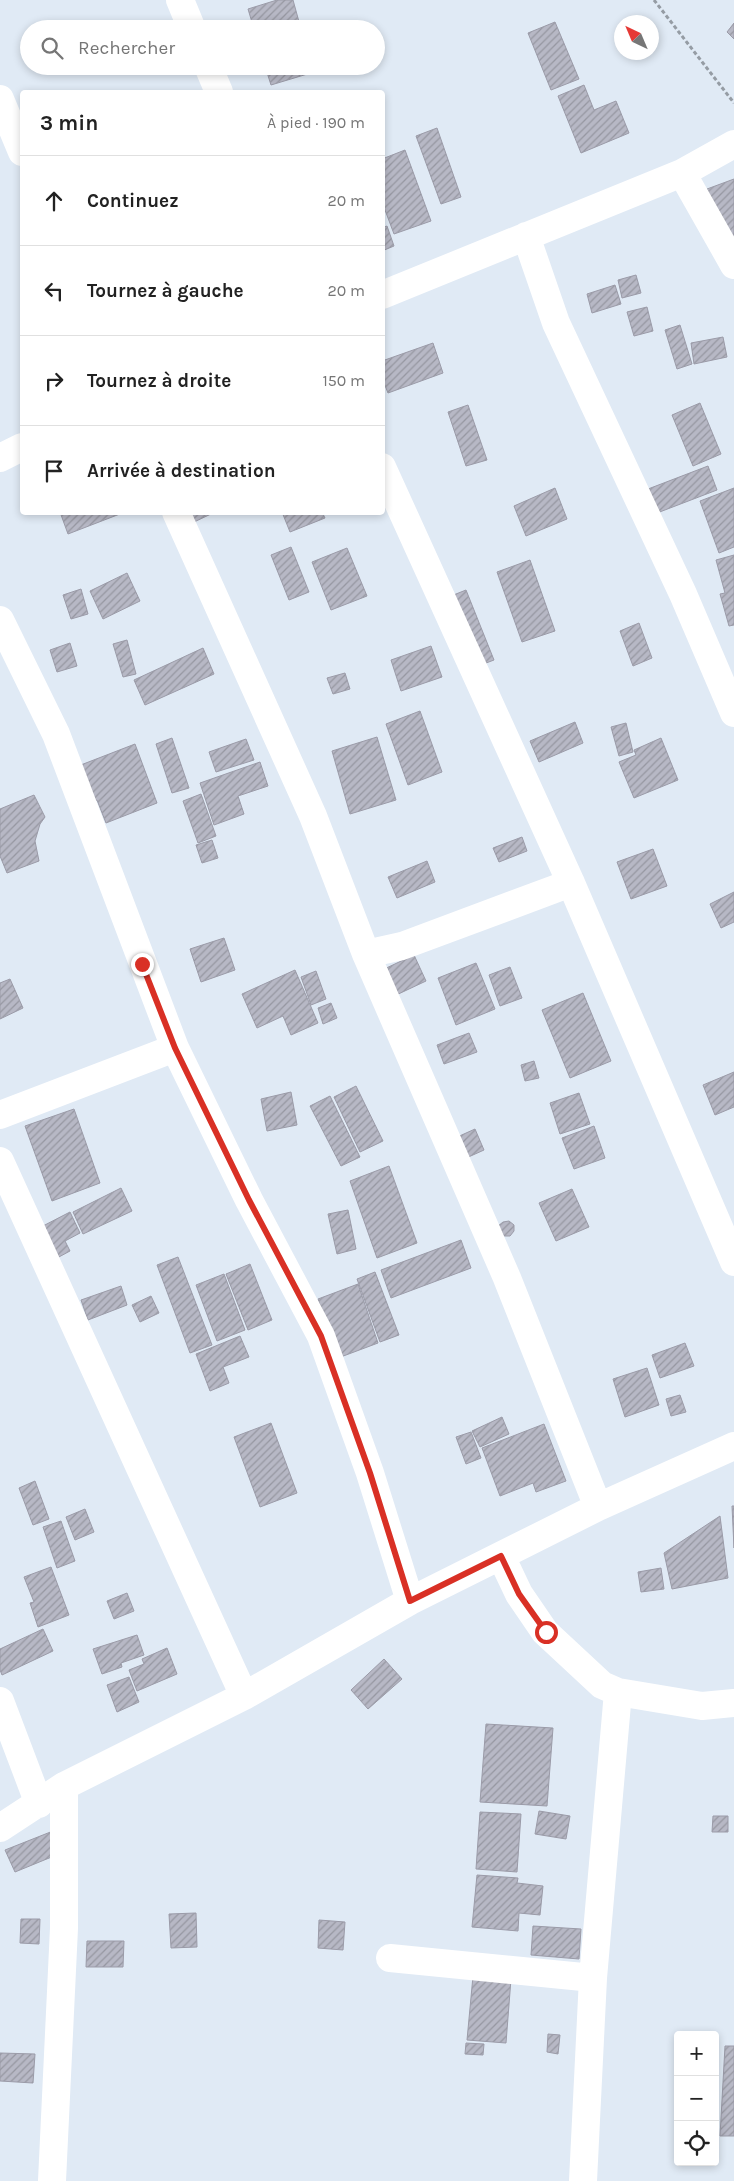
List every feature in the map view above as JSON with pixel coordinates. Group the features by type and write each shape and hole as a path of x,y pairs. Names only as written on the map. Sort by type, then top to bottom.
{"street":[{"path":"180,0 188,20"},
{"path":"212,75 218,90"},
{"path":"0,99 20,147"},
{"path":"385,294 682,173 734,144"},
{"path":"682,173 734,265"},
{"path":"526,236 556,324 683,594 734,713"},
{"path":"0,458 20,448"},
{"path":"385,474 571,883 734,1262"},
{"path":"177,515 312,816 366,954 507,1278 598,1507"},
{"path":"0,620 56,734 175,1048 249,1200 321,1336 370,1473 410,1601"},
{"path":"366,954 402,946 571,883"},
{"path":"0,1115 175,1048"},
{"path":"0,1162 244,1696"},
{"path":"0,1828 64,1786 244,1696 410,1601 598,1507 734,1446"},
{"path":"501,1556 519,1594 546,1632 602,1685 618,1692 702,1706 734,1704"},
{"path":"583,2181 593,1978 618,1692"},
{"path":"0,1701 39,1804"},
{"path":"52,2181 64,1928 64,1786"},
{"path":"390,1958 593,1978"}],"path":[{"path":"654,0 734,103"}],"building":[{"path":"277,0 293,0 299,20 251,20 248,9"},
{"path":"555,22 579,79 551,90 528,33"},
{"path":"734,23 734,39 727,32"},
{"path":"268,75 304,75 271,85"},
{"path":"584,85 594,110 616,101 629,133 581,153 558,96"},
{"path":"437,128 461,197 441,204 416,136"},
{"path":"405,150 431,221 394,234 385,210 385,158"},
{"path":"734,179 734,249 707,189"},
{"path":"387,226 394,246 385,250 385,227"},
{"path":"636,275 641,293 622,298 618,280"},
{"path":"615,285 621,304 592,313 587,294"},
{"path":"647,307 653,331 634,336 627,312"},
{"path":"680,325 692,364 677,369 665,330"},
{"path":"723,337 727,357 694,364 691,343"},
{"path":"433,343 443,373 388,393 385,386 385,360"},
{"path":"700,403 721,454 693,466 672,415"},
{"path":"468,405 487,460 466,466 448,412"},
{"path":"708,466 717,490 644,518 635,494"},
{"path":"555,488 567,519 526,536 514,506"},
{"path":"734,488 734,547 719,553 700,501"},
{"path":"61,515 117,515 68,534"},
{"path":"189,515 209,515 192,523"},
{"path":"283,515 324,515 325,518 290,532"},
{"path":"291,547 309,592 289,600 271,555"},
{"path":"347,548 367,596 331,610 312,562"},
{"path":"734,555 734,625 729,626 720,594 725,593 716,560"},
{"path":"530,560 555,631 522,642 497,572"},
{"path":"127,573 140,601 103,619 90,591"},
{"path":"81,589 88,614 71,619 63,595"},
{"path":"466,590 494,660 473,668 446,598"},
{"path":"639,623 652,658 633,666 620,631"},
{"path":"127,640 136,674 123,677 113,644"},
{"path":"70,643 77,666 57,672 50,650"},
{"path":"431,646 442,677 401,691 391,660"},
{"path":"203,648 214,674 145,705 134,680"},
{"path":"345,673 350,689 333,694 327,678"},
{"path":"420,711 442,772 408,785 386,724"},
{"path":"575,722 583,743 539,762 530,741"},
{"path":"626,723 633,752 619,756 611,727"},
{"path":"377,737 396,800 350,814 332,751"},
{"path":"172,738 189,788 172,793 156,744"},
{"path":"661,738 678,780 634,798 619,762 636,755 634,750"},
{"path":"246,739 254,760 216,772 209,752"},
{"path":"135,744 157,803 106,823 97,800 87,803 73,768"},
{"path":"260,762 268,786 238,796 244,814 214,825 200,783"},
{"path":"201,794 216,836 198,843 183,801"},
{"path":"34,795 45,817 40,824 35,841 39,861 7,873 0,856 0,809"},
{"path":"522,837 527,851 499,862 493,848"},
{"path":"212,840 218,858 202,863 196,845"},
{"path":"653,849 667,886 631,899 617,862"},
{"path":"427,861 435,882 397,898 388,877"},
{"path":"734,892 734,922 721,928 710,904"},
{"path":"224,938 235,970 201,982 190,949"},
{"path":"414,955 426,981 392,997 380,971"},
{"path":"476,963 495,1009 456,1025 438,978"},
{"path":"510,967 522,998 500,1006 489,975"},
{"path":"295,970 318,1023 291,1035 283,1016 257,1028 242,994"},
{"path":"316,971 326,999 311,1005 301,977"},
{"path":"10,979 23,1008 0,1019 0,983"},
{"path":"583,993 611,1061 570,1078 542,1010"},
{"path":"331,1003 337,1018 323,1024 318,1008"},
{"path":"469,1033 477,1052 444,1064 437,1045"},
{"path":"534,1061 539,1078 525,1081 521,1065"},
{"path":"734,1072 734,1107 715,1115 703,1085"},
{"path":"356,1086 383,1141 360,1152 334,1097"},
{"path":"291,1092 297,1125 267,1131 261,1099"},
{"path":"579,1093 590,1124 560,1134 550,1103"},
{"path":"330,1096 360,1157 341,1166 310,1106"},
{"path":"74,1109 100,1183 52,1201 25,1126"},
{"path":"594,1126 605,1158 574,1169 562,1138"},
{"path":"475,1129 484,1150 464,1159 455,1138"},
{"path":"389,1166 417,1243 377,1258 350,1181"},
{"path":"121,1188 132,1211 83,1234 73,1212"},
{"path":"572,1189 589,1227 556,1241 539,1203"},
{"path":"348,1210 356,1249 337,1254 328,1214"},
{"path":"70,1212 80,1233 65,1241 70,1251 57,1258 41,1227"},
{"path":"509,1221 514,1225 514,1231 510,1236 504,1236 498,1226 503,1222"},
{"path":"461,1240 471,1268 391,1298 381,1270"},
{"path":"178,1257 212,1345 190,1353 157,1265"},
{"path":"250,1264 272,1320 248,1330 226,1274"},
{"path":"375,1272 399,1335 380,1342 357,1279"},
{"path":"224,1274 245,1330 217,1341 196,1285"},
{"path":"358,1284 378,1343 338,1358 318,1299"},
{"path":"121,1286 127,1305 88,1320 81,1300"},
{"path":"151,1296 159,1313 140,1322 132,1305"},
{"path":"240,1336 249,1357 223,1367 229,1383 210,1391 196,1354"},
{"path":"685,1343 694,1366 660,1378 652,1355"},
{"path":"647,1368 659,1405 625,1417 613,1379"},
{"path":"680,1395 686,1412 671,1416 666,1399"},
{"path":"502,1417 509,1434 480,1447 472,1431"},
{"path":"271,1423 297,1493 260,1507 234,1437"},
{"path":"544,1424 566,1481 536,1492 533,1483 500,1496 482,1448"},
{"path":"471,1432 481,1458 466,1464 456,1437"},
{"path":"35,1481 49,1519 33,1525 19,1488"},
{"path":"732,1506 734,1506 734,1548"},
{"path":"85,1509 94,1532 75,1540 66,1517"},
{"path":"720,1516 728,1578 672,1589 664,1553"},
{"path":"61,1521 75,1561 57,1568 43,1527"},
{"path":"51,1567 69,1615 38,1627 30,1603 34,1602 24,1577"},
{"path":"661,1568 664,1589 641,1592 638,1572"},
{"path":"127,1593 134,1611 114,1619 107,1601"},
{"path":"43,1629 53,1651 2,1675 0,1670 0,1649"},
{"path":"137,1635 144,1655 121,1663 122,1667 102,1674 93,1649"},
{"path":"167,1648 177,1674 137,1691 129,1670 144,1664 142,1659"},
{"path":"384,1659 402,1679 368,1709 351,1690"},
{"path":"129,1677 139,1702 117,1712 107,1685"},
{"path":"486,1724 553,1728 547,1806 480,1802"},
{"path":"539,1811 570,1816 566,1839 535,1834"},
{"path":"480,1812 521,1814 517,1872 476,1869"},
{"path":"713,1816 728,1816 728,1832 712,1832"},
{"path":"53,1831 54,1856 15,1872 5,1850"},
{"path":"477,1875 518,1878 517,1883 543,1886 540,1915 519,1913 518,1931 472,1927"},
{"path":"196,1913 197,1947 171,1948 169,1914"},
{"path":"21,1919 40,1919 39,1944 20,1943"},
{"path":"319,1920 345,1922 343,1950 318,1948"},
{"path":"533,1926 581,1929 579,1959 531,1955"},
{"path":"87,1941 124,1941 123,1967 86,1967"},
{"path":"473,1976 511,1979 506,2043 467,2040"},
{"path":"548,2034 560,2035 558,2054 547,2052"},
{"path":"466,2043 484,2044 483,2055 465,2054"},
{"path":"725,2046 734,2046 734,2136 720,2136"},
{"path":"0,2053 35,2054 33,2083 0,2081"}],"route":[{"path":"142,964 175,1048 249,1200 321,1336 370,1473 410,1601 501,1556 519,1594 546,1632"}]}
